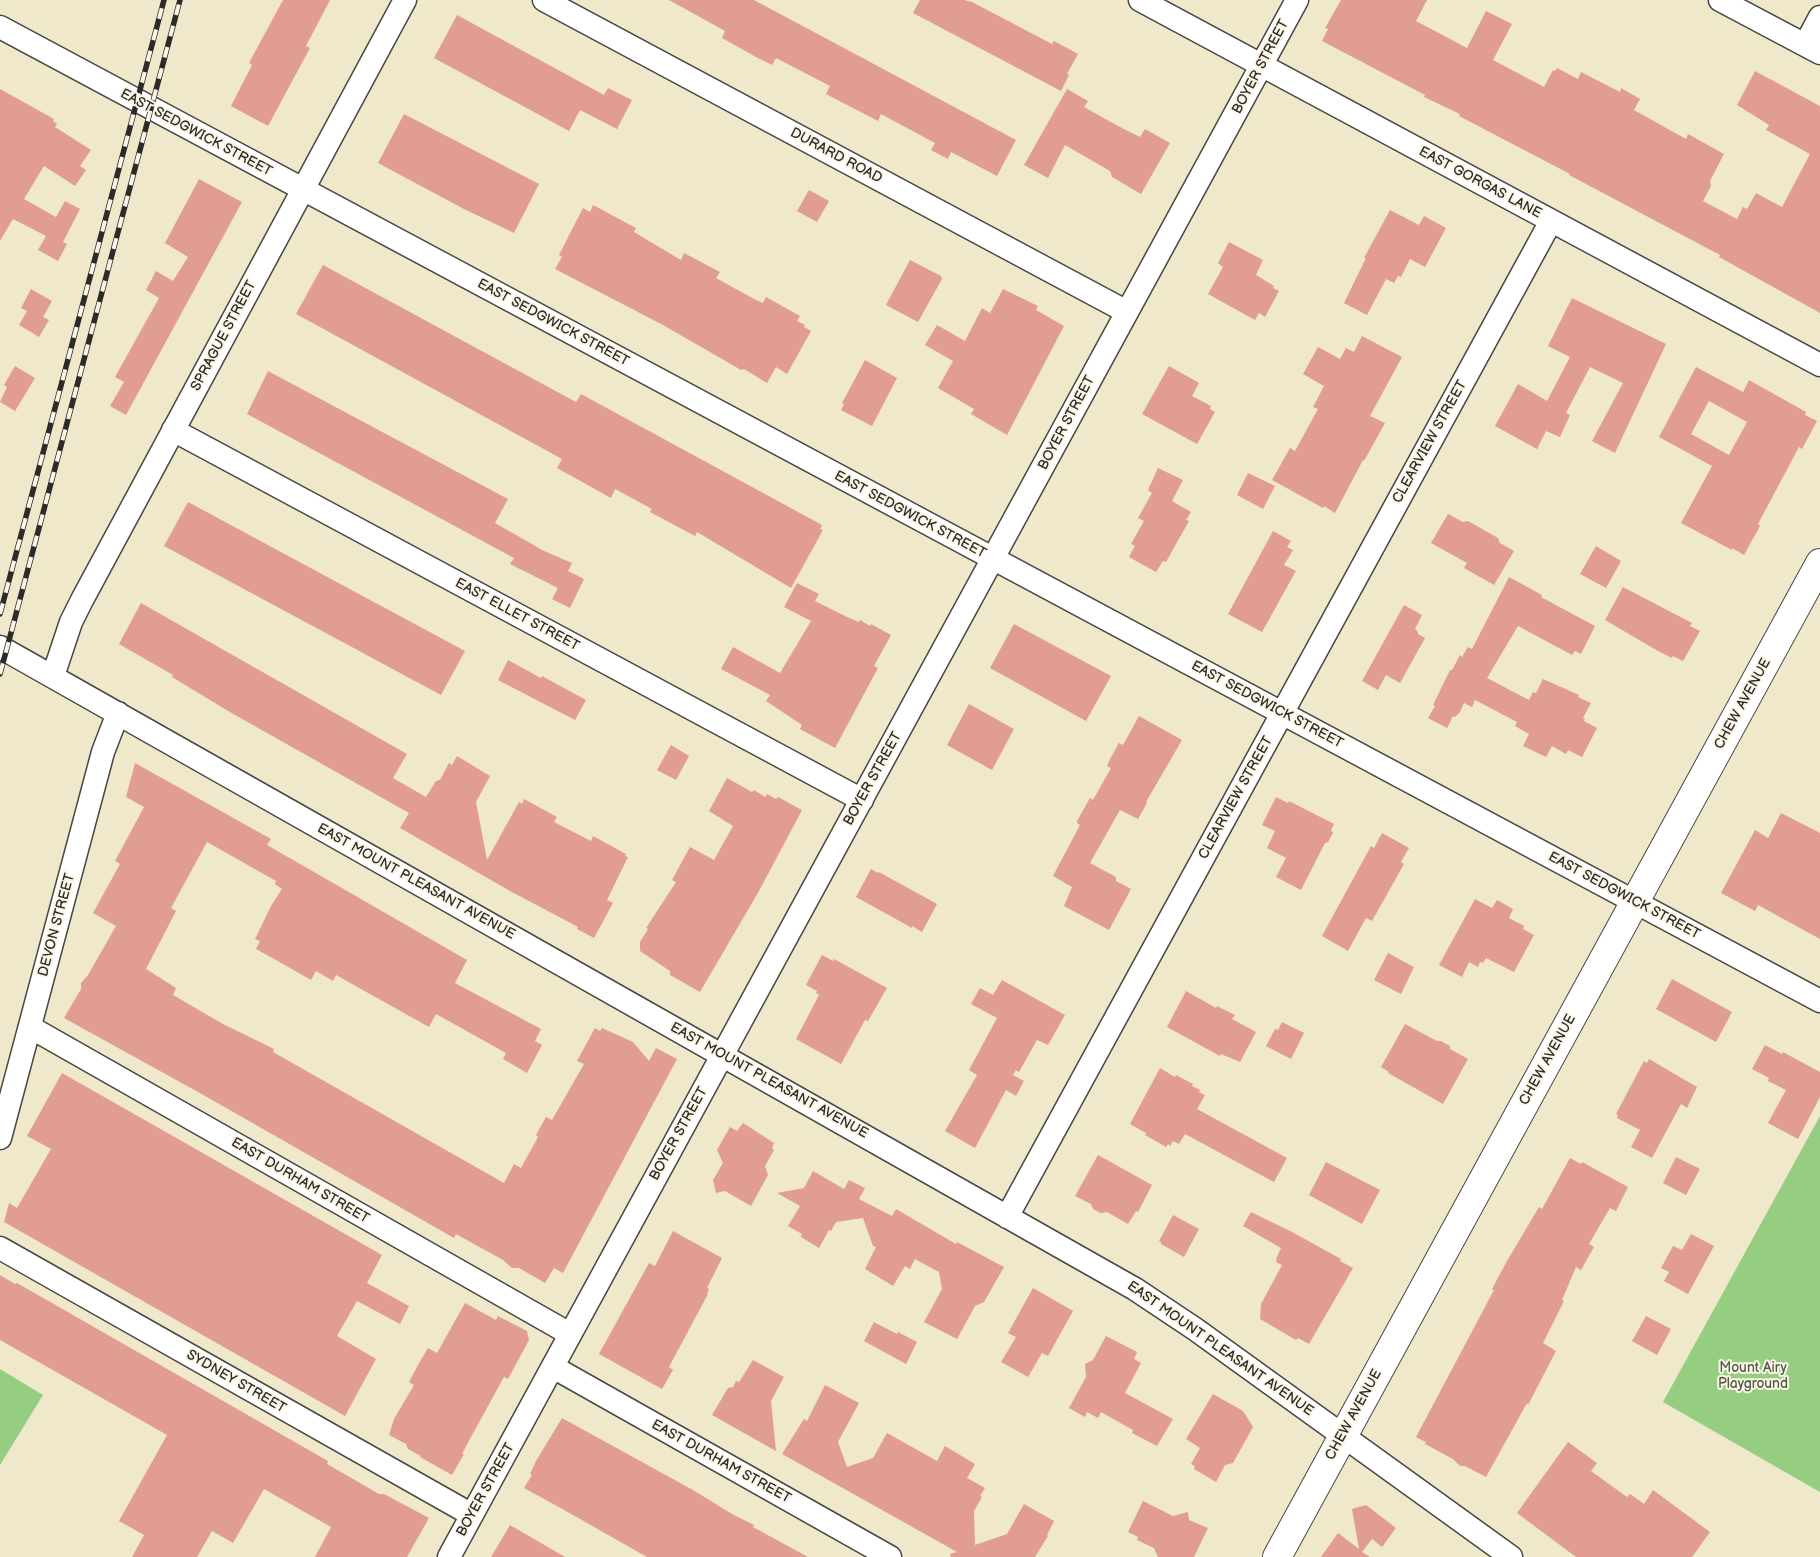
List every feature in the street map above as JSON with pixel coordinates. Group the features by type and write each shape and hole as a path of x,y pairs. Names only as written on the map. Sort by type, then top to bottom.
{"street":[{"name":"SPRAGUE STREET","path":"53,676 71,622 405,0"},
{"name":"DURARD ROAD","path":"544,0 1127,312"},
{"name":"EAST GORGAS LANE","path":"1140,0 1820,365"},
{"name":"BOYER STREET","path":"449,1557 1298,0"},
{"path":"1720,0 1812,49 1820,17"},
{"name":"EAST SEDGWICK STREET","path":"0,27 1820,1001"},
{"name":"CLEARVIEW STREET","path":"1007,1217 1551,221"},
{"name":"EAST ELLET STREET","path":"173,430 862,800"},
{"name":"CHEW AVENUE","path":"1276,1557 1820,563"},
{"name":"EAST MOUNT PLEASANT AVENUE","path":"0,647 1106,1272 1164,1307 1511,1557"},
{"name":"DEVON STREET","path":"0,1138 103,752 118,714"},
{"name":"EAST DURHAM STREET","path":"30,1027 570,1334"},
{"name":"SYDNEY STREET","path":"0,1248 472,1515"},
{"name":"EAST DURHAM STREET","path":"552,1367 890,1557"}],"green space":[{"name":"Mount Airy Playground","path":"1820,1116 1820,1492 1663,1402"},
{"path":"0,1369 43,1395 0,1465"}],"building":[{"path":"283,0 330,0 306,46 310,48 268,126 231,106 252,65 249,63"},
{"path":"669,0 754,0 1016,140 997,176 951,152 948,159 931,150 935,143 881,114 878,121 826,94 830,86 776,58 772,65 756,57 722,38 725,31"},
{"path":"920,0 964,0 972,2 1052,44 1054,41 1078,54 1067,74 1069,75 1061,91 913,13"},
{"path":"1341,0 1427,0 1416,21 1467,48 1486,11 1512,24 1493,60 1544,87 1553,70 1555,71 1557,68 1578,79 1581,72 1620,92 1621,88 1640,99 1634,110 1686,139 1688,134 1724,154 1710,181 1711,186 1703,201 1737,219 1743,207 1747,209 1756,193 1782,207 1810,154 1766,130 1769,125 1737,105 1755,71 1820,106 1820,313 1719,257 1720,255 1322,41 1328,29 1325,28"},
{"path":"457,15 604,95 608,88 632,100 617,129 580,110 569,131 434,58"},
{"path":"0,89 54,119 53,121 57,124 55,127 91,150 80,166 86,170 75,186 44,166 24,199 56,217 65,201 80,209 63,242 67,244 58,261 38,250 46,236 13,219 0,241"},
{"path":"1067,89 1088,101 1084,107 1118,126 1140,137 1145,129 1170,143 1141,194 1112,177 1110,171 1065,145 1048,178 1024,165"},
{"path":"404,114 539,184 514,233 462,208 378,163"},
{"path":"199,179 242,202 126,415 110,406 124,382 115,377 159,298 146,290 156,271 173,281 188,257 165,243"},
{"path":"809,190 829,201 817,222 797,211"},
{"path":"593,205 636,228 634,232 681,260 684,253 720,272 716,278 756,300 763,303 766,297 800,316 797,321 811,331 787,374 776,367 767,383 663,325 555,269 562,257 559,255 583,208 590,212"},
{"path":"1390,210 1419,225 1424,216 1446,228 1425,267 1410,259 1401,277 1398,276 1394,283 1386,279 1367,315 1344,303 1366,258 1364,258"},
{"path":"1229,242 1263,260 1256,275 1279,291 1265,317 1259,313 1255,320 1208,294 1223,267 1218,263"},
{"path":"910,260 941,276 942,279 918,322 886,305"},
{"path":"323,265 576,402 581,394 822,525 820,529 823,530 791,588 697,532 695,536 650,512 652,509 615,489 611,498 557,468 562,459 296,314"},
{"path":"31,289 52,301 43,317 49,320 39,337 19,325 27,311 21,308"},
{"path":"1003,289 1038,306 1036,310 1064,326 1007,435 971,414 974,409 938,388 953,361 925,345 937,325 965,341 982,308 990,313"},
{"path":"1572,298 1666,344 1615,453 1592,441 1623,383 1590,367 1566,413 1570,415 1560,437 1546,431 1537,449 1495,426 1518,384 1547,401 1570,357 1548,346"},
{"path":"1362,336 1402,357 1370,416 1385,423 1335,513 1272,480 1290,448 1295,451 1318,409 1313,407 1324,386 1303,374 1318,347 1340,359 1346,348 1354,352"},
{"path":"865,360 897,378 872,426 841,410 844,404 842,403"},
{"path":"15,366 35,378 15,411 0,402 7,387 4,385"},
{"path":"1169,366 1199,383 1192,396 1211,406 1210,409 1215,412 1197,444 1142,414"},
{"path":"1696,367 1743,392 1749,380 1806,412 1805,415 1817,421 1802,449 1799,447 1758,524 1760,526 1744,555 1681,523 1712,466 1659,437","holes":["1709,401 1747,422 1729,455 1691,434"]},
{"path":"268,371 508,499 495,523 544,551 572,563 568,571 584,579 570,608 552,599 558,588 510,564 514,558 247,414"},
{"path":"1158,468 1183,480 1172,501 1191,512 1186,520 1189,521 1166,562 1163,561 1156,572 1129,557 1135,546 1131,544 1144,521 1138,518 1152,493 1148,490"},
{"path":"1248,473 1275,486 1263,509 1237,495"},
{"path":"188,502 465,651 441,695 164,546"},
{"path":"1448,514 1463,522 1468,521 1498,538 1500,543 1514,551 1494,585 1464,568 1467,563 1431,543"},
{"path":"1273,531 1291,541 1287,547 1293,550 1284,565 1296,571 1262,632 1228,614"},
{"path":"1596,546 1621,561 1606,588 1580,574"},
{"path":"1509,577 1542,595 1541,597 1595,626 1581,654 1575,651 1572,655 1518,626 1487,678 1529,700 1533,692 1536,693 1543,679 1579,695 1578,697 1591,703 1583,718 1585,719 1584,721 1597,728 1582,757 1568,750 1566,754 1552,746 1546,757 1523,746 1529,734 1515,726 1517,722 1475,700 1472,707 1464,703 1460,712 1455,717 1453,716 1447,728 1428,718 1450,670 1452,670 1460,655 1462,657 1468,647 1472,649"},
{"path":"797,583 819,594 815,601 859,622 860,620 870,626 871,624 891,635 874,666 878,668 835,748 800,729 802,725 766,701 770,695 721,669 733,647 780,673 811,621 784,607"},
{"path":"1623,587 1692,623 1690,626 1700,631 1683,661 1658,651 1605,620"},
{"path":"141,603 407,754 393,778 426,797 436,781 440,780 449,763 452,765 457,756 490,776 476,802 487,860 519,802 522,804 524,799 557,817 554,822 591,841 593,836 626,854 625,856 628,857 607,900 613,903 594,938 577,929 578,927 510,891 400,828 409,813 228,711 172,677 173,675 119,644"},
{"path":"1404,605 1422,615 1415,629 1418,634 1425,638 1400,683 1386,675 1378,690 1362,681"},
{"path":"1014,624 1111,676 1086,721 990,668"},
{"path":"508,660 586,700 575,720 498,680"},
{"path":"969,704 1014,729 992,770 947,745"},
{"path":"1139,716 1182,740 1138,819 1120,810 1090,863 1116,877 1116,881 1131,889 1109,930 1064,906 1072,887 1053,876 1080,825 1077,821 1090,798 1093,800 1111,768 1107,766 1110,759 1119,743 1123,745"},
{"path":"671,745 689,756 676,780 657,770"},
{"path":"135,763 271,839 267,845 467,960 455,983 541,1029 535,1041 542,1045 527,1073 503,1059 506,1053 436,1014 429,1027 336,975 333,981 316,971 311,980 256,949 260,941 255,939 271,906 282,889 275,884 276,881 207,842 171,908 176,911 146,969 176,988 173,995 223,1024 274,1049 273,1052 504,1183 514,1164 521,1168 538,1137 536,1135 546,1117 552,1120 584,1064 577,1061 595,1028 600,1031 602,1028 633,1042 649,1061 656,1048 677,1059 563,1273 554,1268 545,1283 519,1268 512,1268 503,1260 456,1234 454,1238 64,1018 81,989 81,983 88,975 116,926 93,913 120,864 115,861 144,807 126,797"},
{"path":"727,778 752,792 754,790 765,797 767,794 776,799 778,797 802,810 759,891 700,992 670,975 670,971 640,951 640,942 648,929 646,928 676,882 672,880 690,847 714,860 733,826 709,811"},
{"path":"1276,797 1288,803 1289,801 1334,824 1331,830 1333,833 1328,842 1325,843 1301,890 1276,877 1286,858 1267,848 1275,831 1262,825"},
{"path":"1781,813 1820,833 1820,939 1758,905 1755,911 1721,893 1755,830 1768,838"},
{"path":"1382,833 1409,848 1401,862 1404,864 1372,921 1366,918 1348,951 1322,936 1371,846 1374,848"},
{"path":"871,869 937,904 922,932 856,897"},
{"path":"1475,899 1492,908 1497,900 1513,909 1509,918 1524,926 1523,929 1534,935 1514,972 1486,958 1483,963 1480,962 1478,967 1469,962 1462,977 1439,965"},
{"path":"1388,953 1414,967 1401,994 1374,980"},
{"path":"822,955 833,961 834,959 887,988 868,1021 865,1020 841,1064 796,1039 819,995 816,993 817,991 806,985"},
{"path":"1672,979 1732,1012 1716,1042 1656,1009"},
{"path":"1002,980 1065,1015 1048,1045 1037,1040 1019,1072 1016,1070 1013,1075 1024,1081 1016,1096 1006,1090 975,1148 945,1131 977,1075 969,1070 997,1018 971,1004 980,988 993,995"},
{"path":"1186,991 1216,1008 1217,1006 1235,1015 1232,1019 1256,1032 1240,1062 1221,1054 1220,1056 1167,1027"},
{"path":"1282,1022 1304,1033 1291,1059 1266,1046 1275,1029 1278,1030"},
{"path":"1405,1024 1450,1046 1450,1049 1468,1059 1443,1104 1388,1073 1381,1067"},
{"path":"1765,1045 1782,1054 1783,1052 1820,1072 1820,1097 1798,1139 1768,1123 1786,1090 1768,1081 1769,1078 1752,1069"},
{"path":"1649,1059 1697,1087 1687,1108 1681,1104 1652,1158 1631,1147 1640,1130 1617,1118 1618,1115 1616,1114 1644,1061 1647,1063"},
{"path":"1160,1068 1175,1077 1176,1075 1193,1084 1192,1086 1205,1095 1197,1109 1287,1158 1274,1182 1185,1134 1179,1144 1173,1141 1170,1146 1168,1144 1166,1147 1130,1124"},
{"path":"62,1073 382,1255 367,1283 409,1306 400,1324 357,1301 337,1336 376,1359 345,1416 4,1222 9,1203 17,1208 51,1149 27,1136"},
{"path":"743,1123 774,1143 772,1148 774,1150 765,1166 768,1175 751,1206 725,1191 716,1193 713,1180 723,1163 717,1150 730,1127 737,1131"},
{"path":"1098,1155 1152,1185 1138,1212 1136,1211 1128,1224 1107,1212 1101,1213 1093,1209 1091,1204 1075,1196"},
{"path":"1676,1157 1700,1169 1686,1195 1663,1183"},
{"path":"1570,1158 1581,1164 1582,1162 1628,1187 1616,1211 1610,1208 1589,1244 1594,1247 1581,1270 1576,1267 1562,1300 1564,1301 1543,1343 1556,1351 1528,1405 1527,1403 1486,1477 1465,1466 1460,1466 1453,1459 1416,1437 1494,1290 1492,1289 1507,1261 1539,1207 1542,1209"},
{"path":"1326,1162 1380,1190 1362,1224 1309,1195"},
{"path":"813,1171 844,1189 849,1180 865,1188 859,1199 892,1216 896,1209 956,1244 957,1242 1004,1267 984,1302 975,1306 957,1339 924,1322 942,1289 939,1272 915,1259 910,1269 905,1266 893,1286 865,1269 876,1247 873,1246 863,1218 836,1222 819,1248 801,1237 802,1234 788,1226 800,1206 777,1193 804,1188"},
{"path":"1251,1212 1292,1232 1341,1259 1340,1261 1353,1268 1309,1344 1298,1338 1296,1340 1260,1319 1261,1304 1282,1265 1276,1262 1281,1248 1243,1226"},
{"path":"1173,1215 1199,1229 1184,1257 1159,1241"},
{"path":"673,1231 722,1258 707,1288 709,1289 708,1294 669,1367 673,1370 662,1389 599,1354 649,1263 655,1266"},
{"path":"1691,1234 1714,1246 1688,1294 1664,1281 1669,1272 1661,1268 1673,1246 1682,1250"},
{"path":"0,1275 328,1461 327,1464 379,1494 384,1494 429,1518 407,1557 315,1557 331,1527 264,1489 233,1543 212,1531 197,1557 132,1557 144,1535 119,1521 167,1435 0,1340"},
{"path":"1033,1288 1073,1311 1048,1356 1042,1353 1028,1377 1001,1362 1016,1337 1008,1333"},
{"path":"465,1303 496,1320 498,1316 527,1331 529,1340 508,1379 504,1377 452,1475 420,1457 408,1449 406,1444 389,1435 394,1419 414,1385 409,1382 418,1365 428,1348 437,1353"},
{"path":"1646,1316 1671,1329 1657,1355 1632,1341"},
{"path":"874,1322 917,1342 906,1364 864,1341"},
{"path":"1106,1336 1137,1352 1134,1359 1141,1363 1125,1393 1173,1419 1157,1446 1132,1433 1133,1430 1101,1412 1098,1418 1087,1412 1085,1417 1069,1408 1086,1377 1085,1364 1093,1360"},
{"path":"753,1360 784,1377 771,1401 776,1451 712,1415 728,1388 733,1387 736,1381 739,1382"},
{"path":"825,1385 859,1403 838,1442 847,1467 873,1458 887,1433 937,1461 945,1446 975,1464 967,1478 985,1488 974,1511 975,1545 1007,1534 1024,1504 1054,1521 1048,1536 1035,1557 951,1557 950,1554 957,1552 782,1454 804,1419 807,1421"},
{"path":"1213,1394 1243,1411 1253,1427 1233,1463 1225,1465 1216,1482 1194,1469 1195,1466 1191,1464 1200,1448 1186,1439"},
{"path":"562,1418 693,1490 754,1525 753,1527 808,1557 647,1557 524,1488 532,1475 530,1474 536,1461"},
{"path":"1568,1442 1597,1463 1591,1471 1627,1497 1630,1494 1644,1504 1653,1490 1710,1532 1692,1557 1576,1557 1517,1513"},
{"path":"1143,1501 1173,1516 1188,1512 1189,1520 1208,1528 1194,1557 1158,1557 1154,1548 1137,1540 1138,1537 1128,1532"},
{"path":"1366,1505 1396,1528 1382,1547 1372,1539 1362,1552 1370,1557 1321,1557 1338,1533 1359,1549 1352,1509"},
{"path":"510,1525 565,1557 491,1557"}],"railway":[{"path":"0,614 164,0"},
{"path":"0,674 180,0"}]}
